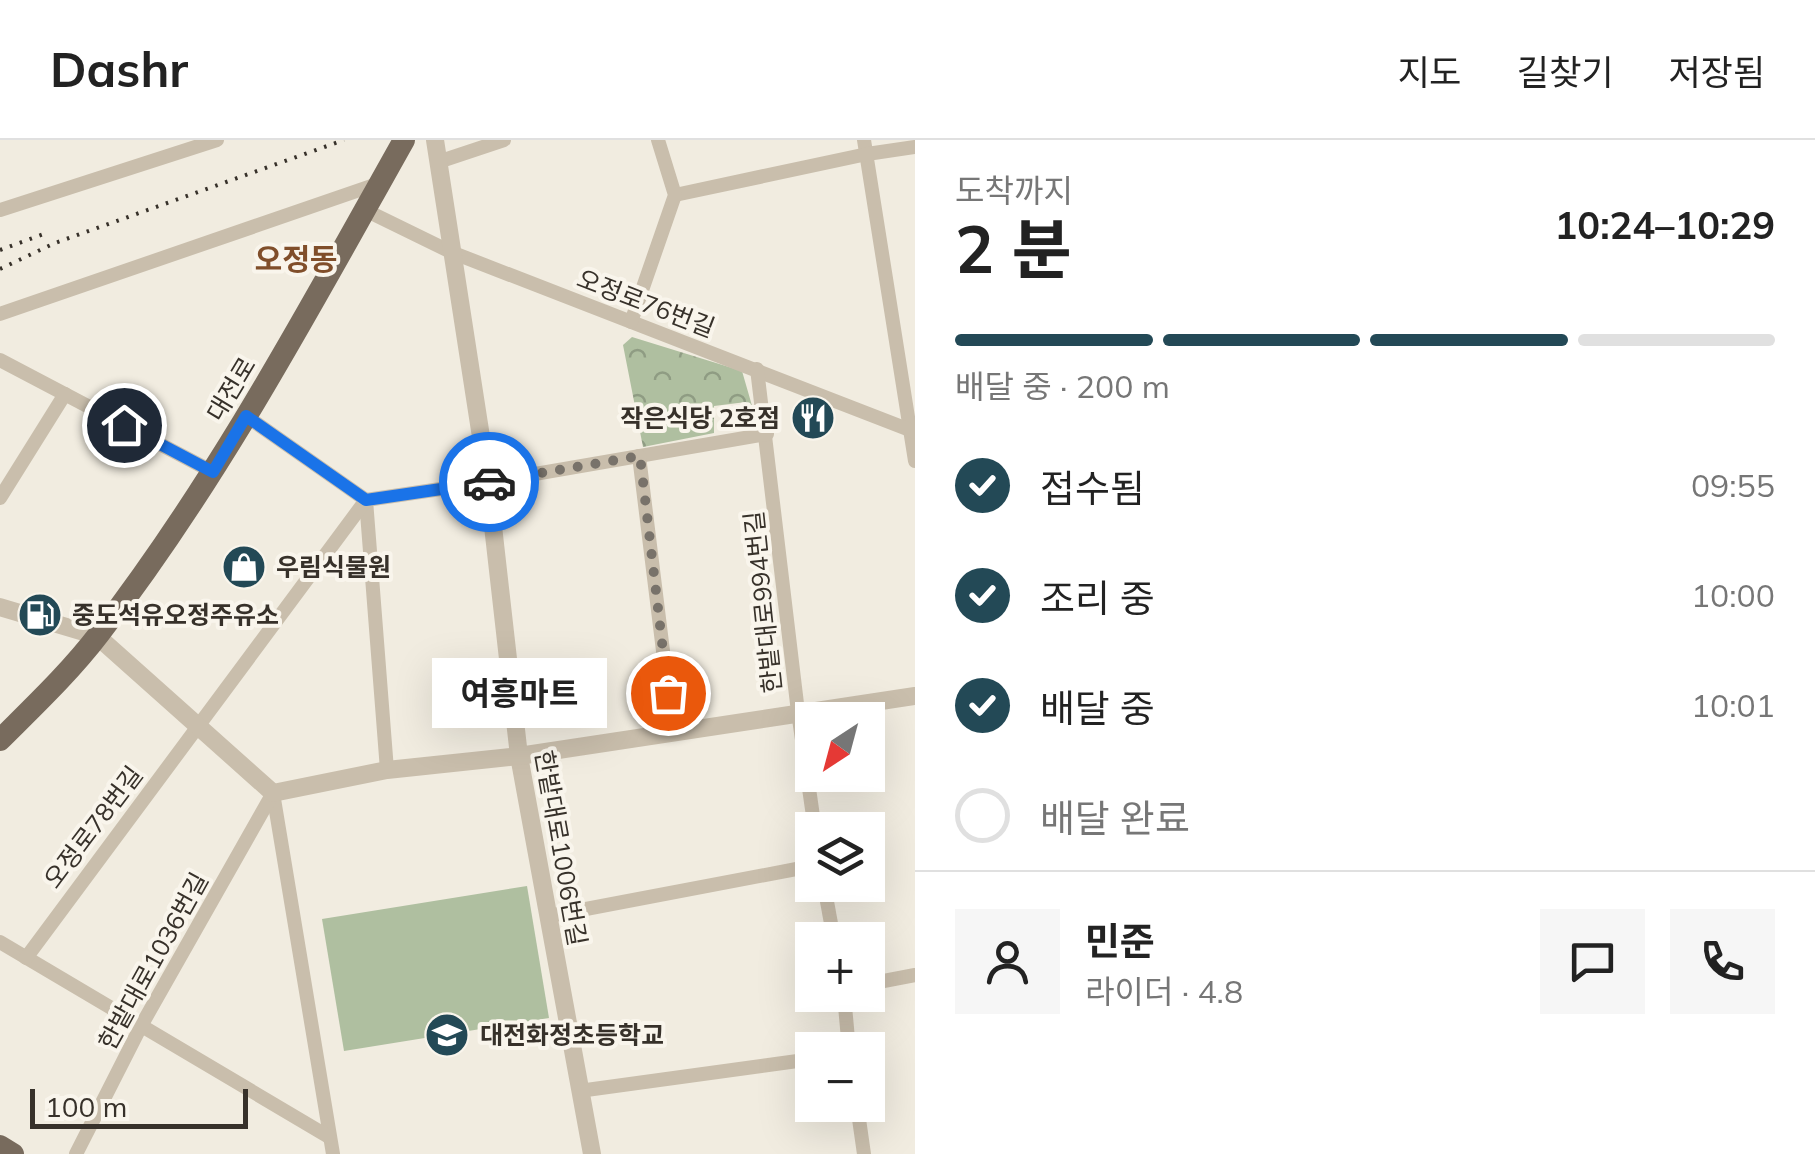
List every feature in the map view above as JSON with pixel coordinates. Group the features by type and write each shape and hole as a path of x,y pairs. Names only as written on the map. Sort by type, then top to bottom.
{"main road":[{"name":"대전로","path":"0,740 97,636 170,538 246,416 404,140"},
{"path":"0,1146 13,1154"}],"street":[{"path":"0,210 192,144 217,140"},
{"name":"한밭대로1006번길","path":"435,140 488,482 518,756 592,1154"},
{"path":"438,162 504,140"},
{"path":"631,322 675,195 658,140"},
{"path":"675,195 866,147 915,147"},
{"path":"866,147 915,461"},
{"path":"0,314 380,183"},
{"name":"오정로76번길","path":"365,210 450,252 913,431"},
{"path":"0,360 213,472"},
{"name":"한밭대로994번길","path":"757,369 797,702"},
{"path":"0,498 65,394"},
{"path":"246,416 366,500 766,434"},
{"path":"640,456 673,732"},
{"path":"366,500 386,770"},
{"name":"오정로78번길","path":"26,958 366,500"},
{"path":"0,607 97,636 273,793 333,1154"},
{"path":"871,702 915,696"},
{"path":"273,793 386,770 518,756 795,712"},
{"name":"한밭대로1036번길","path":"76,1154 141,1026 273,793"},
{"path":"548,916 795,869"},
{"path":"0,942 329,1137"},
{"path":"885,981 915,975"},
{"path":"579,1091 795,1061"},
{"path":"859,1122 864,1154"}],"green space":[{"path":"632,337 742,371 757,423 749,429 746,402 714,406 714,433 643,447 623,345"},
{"path":"527,886 549,1018 344,1051 322,919"}],"railway":[{"path":"0,269 55,243 344,140"},
{"path":"0,250 49,232"}],"way so far":[{"path":"489,482 640,456 668,693"}],"place":[{"name":"작은식당 2호점","path":"813,418"},
{"name":"우림식물원","path":"244,567"},
{"name":"중도석유오정주유소","path":"40,615"},
{"name":"여흥마트","path":"668,693"},
{"name":"대전화정초등학교","path":"447,1035"}],"district":[{"name":"오정동","path":"296,260"}],"route":[{"path":"124,425 213,472 246,416 366,500 489,482"}]}
